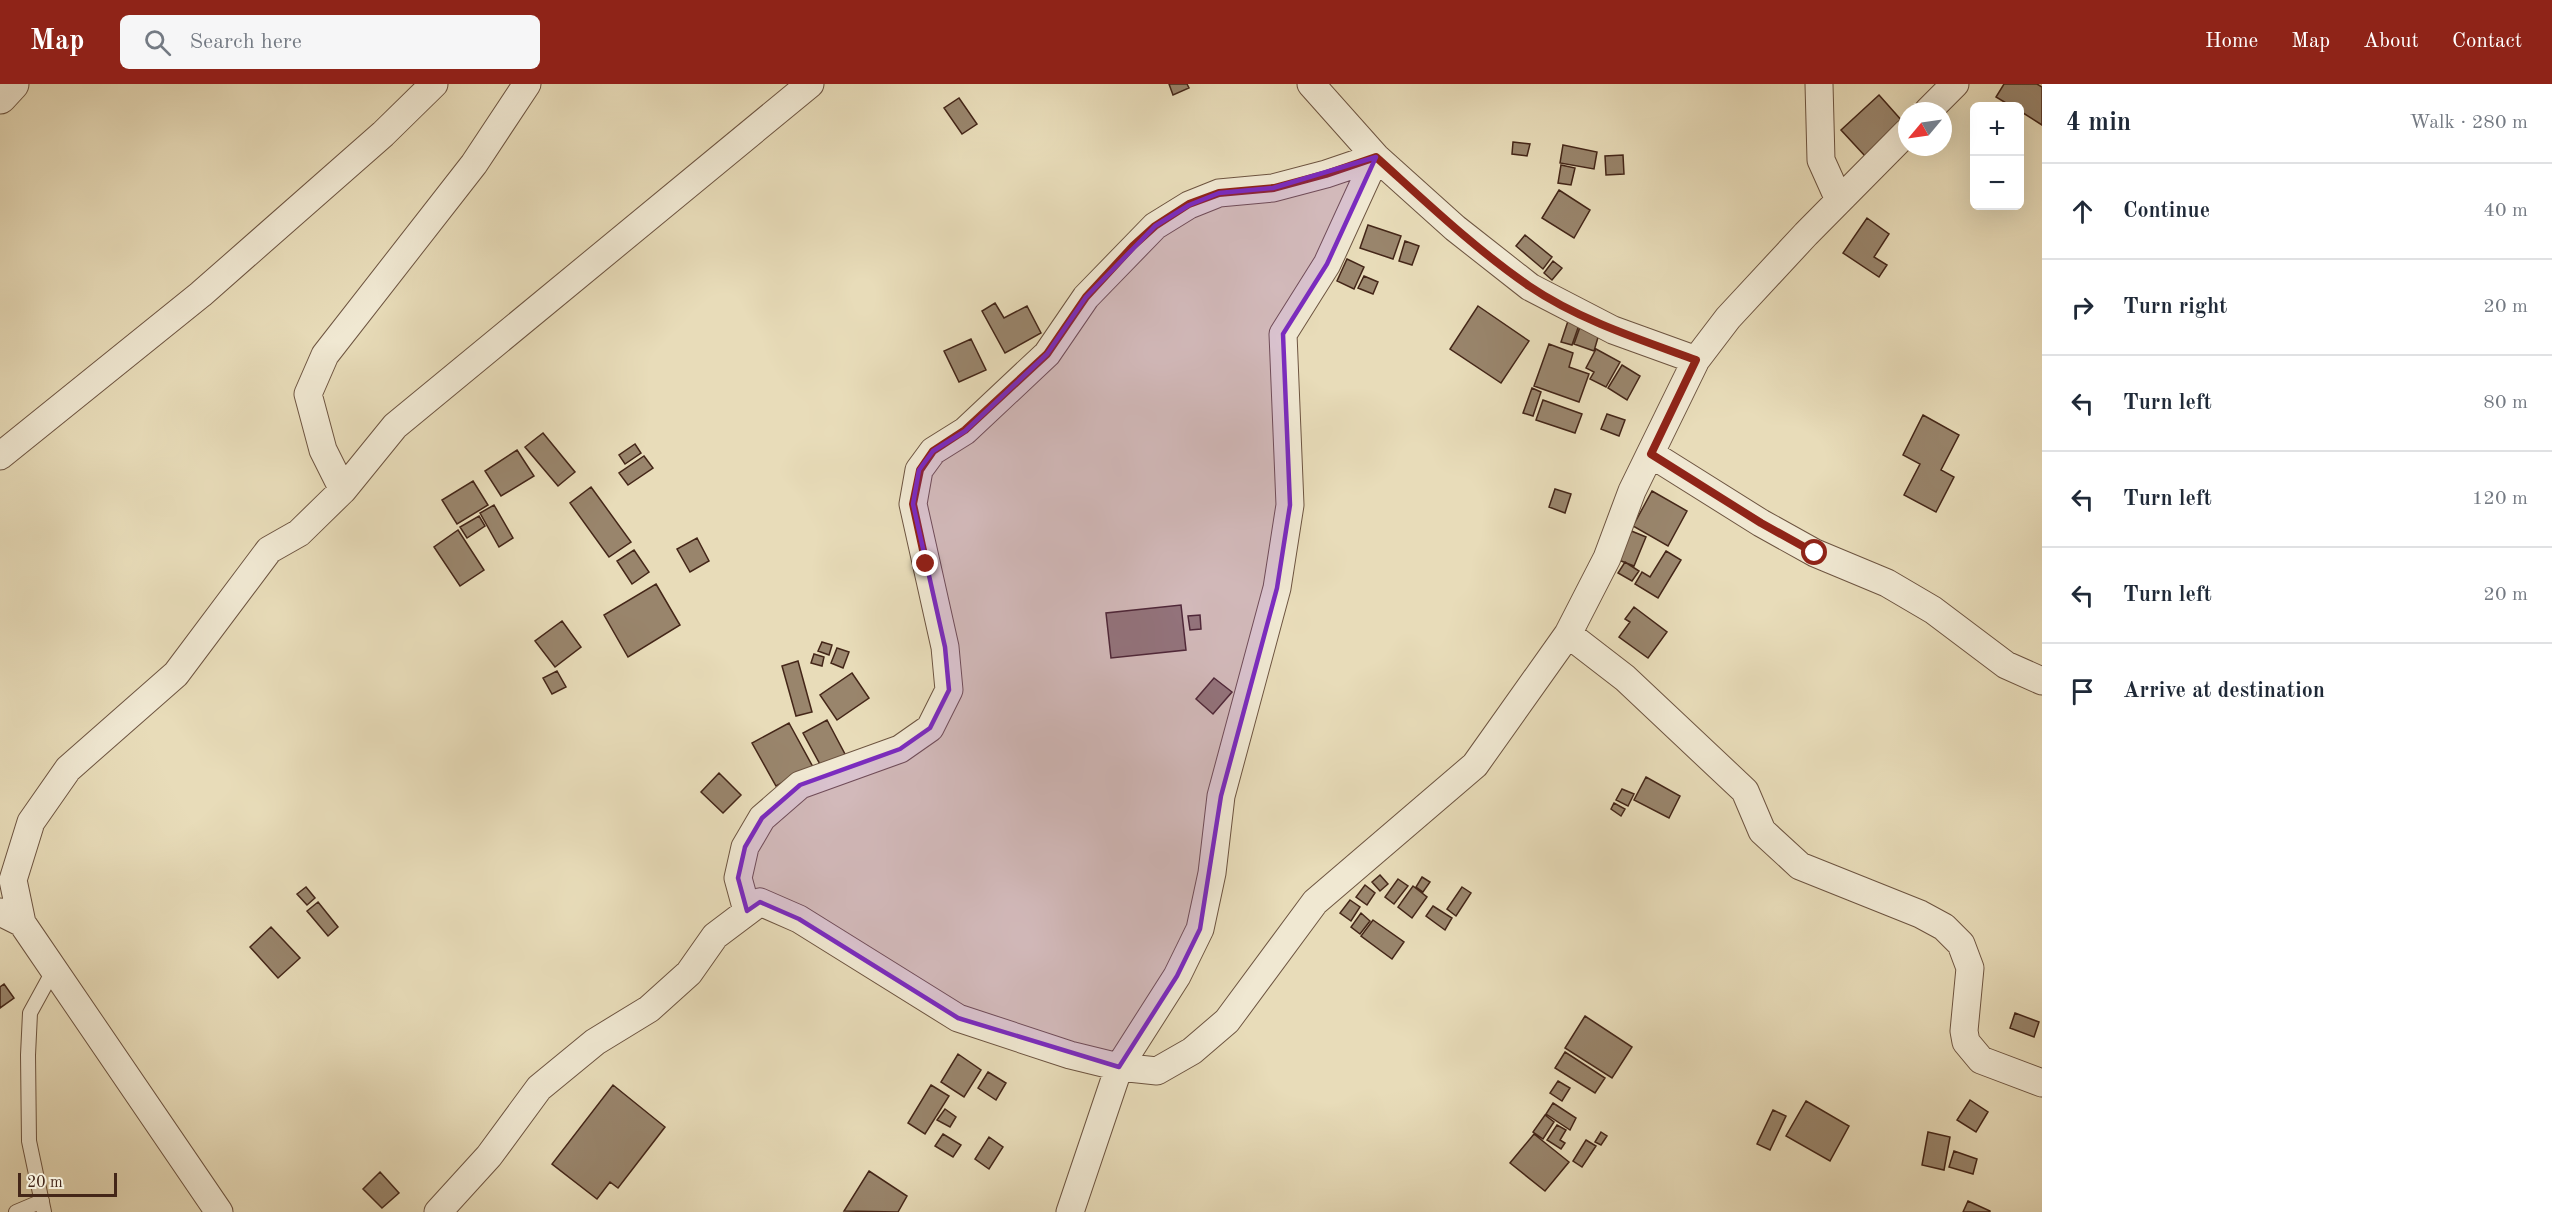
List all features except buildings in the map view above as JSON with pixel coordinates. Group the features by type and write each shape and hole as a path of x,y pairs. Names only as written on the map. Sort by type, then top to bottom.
{"street":[{"path":"0,97 12,84"},
{"path":"0,456 210,286 326,186 434,84"},
{"path":"343,490 323,450 308,394 325,355 474,164 527,84"},
{"path":"219,1212 53,971 11,917 13,880 31,822 68,769 176,674 269,550 299,533 343,490 395,426 810,84"},
{"path":"1311,84 1376,157 1455,228 1530,287 1613,330 1696,360"},
{"path":"1819,84 1821,160 1839,200"},
{"path":"1937,102 1955,84"},
{"path":"438,1212 489,1156 539,1088 595,1042 649,1009 689,973 715,936 760,902 799,919 958,1018 1070,1055 1119,1066 1157,1071 1192,1051 1227,1021 1315,902 1475,765 1568,634 1607,558 1632,491 1696,360 1728,318 1898,141"},
{"path":"747,911 738,878 745,847 762,818 800,785 900,749 930,728 949,690 945,647 913,504 920,470 933,451 965,430 1047,354 1086,297 1155,226 1189,204 1219,193 1274,188 1376,157"},
{"path":"1070,1212 1119,1066 1177,976 1200,929 1212,873 1221,796 1277,588 1290,505 1283,334 1328,264 1376,157"},
{"path":"1651,454 1761,523 1815,553 1887,583 1933,610 2006,664 2042,681"},
{"path":"1568,634 1634,686 1744,791 1762,831 1800,866 1920,914 1944,927 1961,944 1970,968 1964,1031 1966,1042 1981,1060 2042,1083"}],"lane":[{"path":"16,1212 43,1206 29,1142 28,1054 30,1013 53,971"}],"highlighted area":[{"path":"1376,157 1327,264 1283,334 1290,505 1277,588 1221,796 1200,929 1177,976 1119,1067 958,1018 799,919 760,902 747,911 738,878 745,847 762,818 800,785 900,749 930,728 949,690 945,647 913,504 919,470 933,451 965,431 1047,354 1086,297 1155,226 1189,205 1219,193 1273,188"}],"route":[{"path":"926,564 913,504 920,470 933,451 965,430 1000,401 1047,354 1086,297 1133,246 1155,226 1189,204 1219,193 1274,188 1376,157 1455,228 1530,287 1613,330 1696,360 1651,454 1761,523 1815,553"}]}
